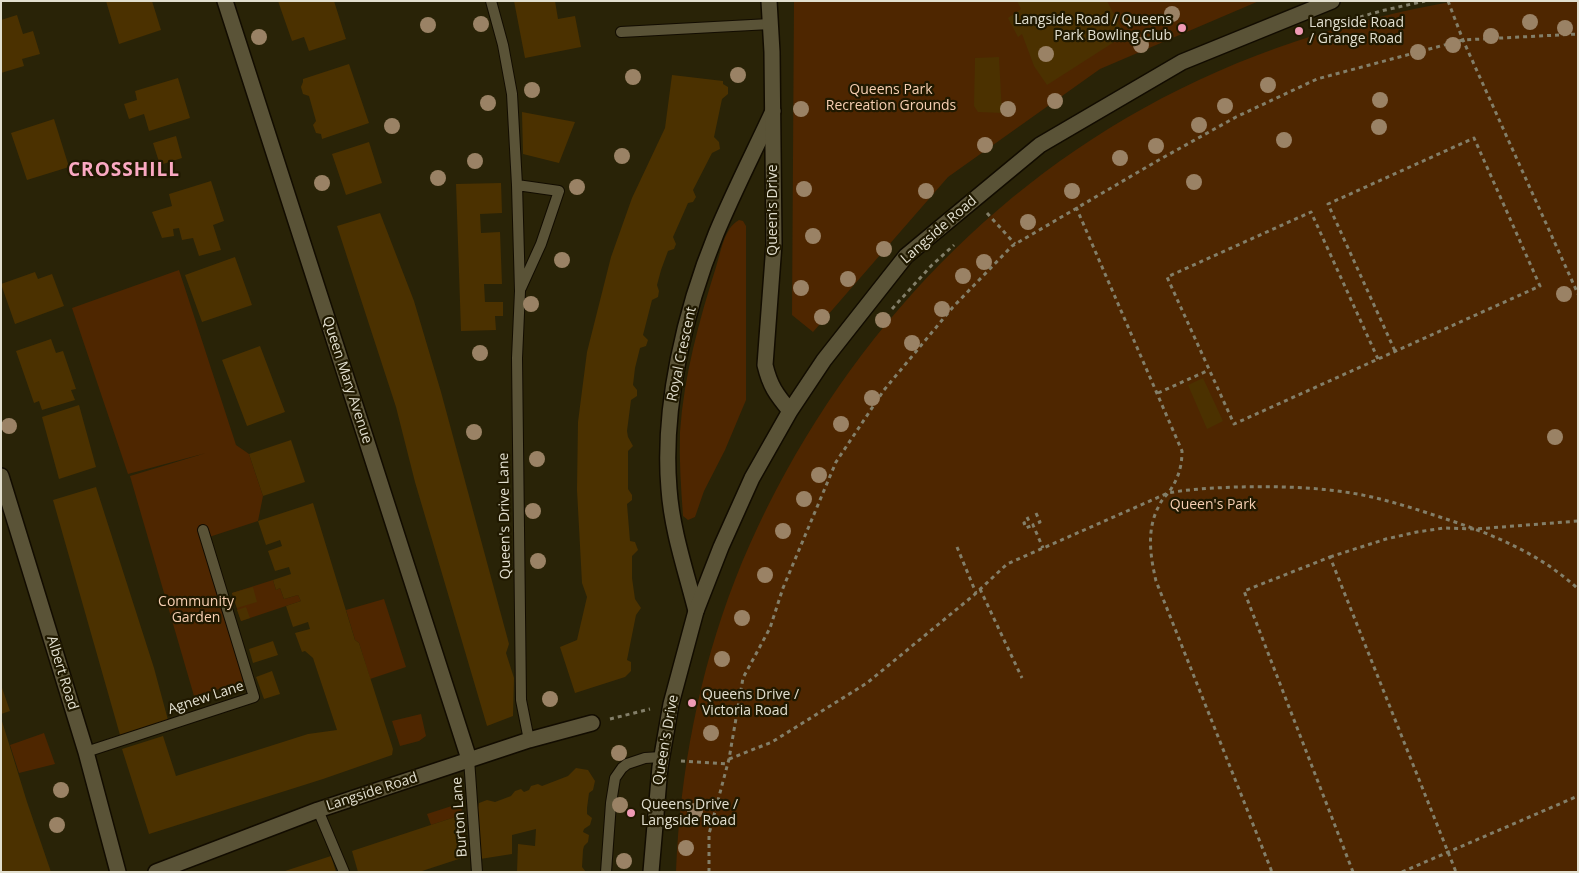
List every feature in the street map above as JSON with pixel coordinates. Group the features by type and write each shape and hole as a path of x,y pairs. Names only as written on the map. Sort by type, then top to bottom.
{"street":[{"name":"Queen Mary Avenue","path":"225,1 469,759"},
{"name":"Queen's Drive","path":"768,1 772,52 774,244 765,365 769,380 775,391 790,410"},
{"name":"Langside Road","path":"696,611 721,547 752,478 790,410 824,360 906,256 1040,145 1182,62 1332,1"},
{"name":"Royal Crescent","path":"696,611 673,521 669,488 668,453 674,380 683,336 697,286 716,234 773,110"},
{"name":"Albert Road","path":"1,476 86,752 118,872"},
{"name":"Queen's Drive","path":"651,872 656,794 669,759 671,704 696,611"},
{"name":"Langside Road","path":"156,872 318,810 469,759 592,723"}],"lane":[{"name":"Queen's Drive Lane","path":"491,1 503,45 512,94 517,185 520,291 516,358 521,700 529,740"},
{"path":"621,32 770,24"},
{"name":"Queen's Drive Lane","path":"517,185 559,191 541,244 520,291"},
{"name":"Agnew Lane","path":"86,752 254,697 203,530"},
{"path":"606,872 611,803 615,778 627,764 645,758 669,759"},
{"name":"Burton Lane","path":"469,759 478,872"},
{"path":"318,810 344,872"}],"path":[{"path":"1327,26 1425,1"},
{"path":"1448,1 1463,40 1578,294"},
{"path":"709,872 709,834 728,764 743,678 770,628 783,588 836,462 884,390 953,307 1015,244 1076,207 1236,117 1317,79 1463,40 1578,34"},
{"path":"1378,359 1311,212 1167,277 1234,424 1540,286 1474,138 1328,204 1395,351"},
{"path":"974,199 1015,244"},
{"path":"1076,207 1182,451 1180,473 1157,509 1151,535 1150,544 1156,581 1272,872"},
{"path":"987,214 994,208"},
{"path":"886,316 931,266 959,240"},
{"path":"1158,393 1209,370"},
{"path":"729,759 772,742 867,683 976,593 1007,564 1168,493 1183,490 1288,487 1337,491 1378,498 1476,529 1505,541 1558,572 1578,589"},
{"path":"1027,517 1029,521 1024,523 1026,528 1040,522 1036,513"},
{"path":"1353,872 1244,592 1330,556 1417,532 1444,528 1476,529 1578,521"},
{"path":"1033,525 1043,548"},
{"path":"957,547 976,593"},
{"path":"1330,556 1456,872"},
{"path":"980,589 1022,678"},
{"path":"592,723 671,704"},
{"path":"669,759 728,764"},
{"path":"1402,872 1578,796"}],"green space":[{"name":"Queens Park Recreation Grounds","path":"794,1 1259,1 1100,69 948,177 813,332 792,315"},
{"name":"Queen's Park","path":"1456,1 1578,1 1578,872 676,872 682,798 694,723 711,651 735,580 768,507 806,437 850,371 899,308 954,250 1013,197 1076,150 1144,108 1218,71 1295,41 1375,18"},
{"path":"739,220 743,221 746,226 746,400 725,450 704,491 695,517 688,520 683,516 680,464 680,432 685,390 698,328 726,234"},
{"name":"Community Garden","path":"179,270 236,445 249,454 263,496 258,521 203,539 245,682 194,696 130,476 206,453 128,474 72,308"},
{"path":"273,580 276,590 280,588 284,599 298,595 301,601 241,621 232,593"},
{"path":"384,599 406,667 370,679 346,610"},
{"path":"421,714 426,736 419,741 400,746 392,721"},
{"path":"44,733 55,764 19,773 10,745"},
{"path":"461,803 466,850 455,817 431,825 427,814"}],"building":[{"path":"106,1 152,1 161,30 119,44"},
{"path":"278,1 334,1 346,39 309,51 304,37 292,41"},
{"path":"514,1 555,1 558,19 575,16 581,47 525,58"},
{"path":"1017,1 1107,1 1125,35 1047,85 1034,66 1022,34 1018,37 1008,18 1021,9"},
{"path":"17,15 23,34 33,31 40,54 22,59 24,66 1,73 1,20"},
{"path":"999,57 1002,113 978,112 974,106 975,58"},
{"path":"349,64 369,123 322,139 321,134 316,133 313,125 316,121 309,96 303,94 301,87 303,79"},
{"path":"672,75 723,81 723,84 728,87 728,94 722,99 714,137 719,142 720,149 712,153 693,190 696,197 693,202 688,203 673,237 676,244 674,249 668,251 661,270 657,285 658,297 652,300 643,335 648,340 646,346 640,348 635,368 633,385 637,390 637,396 631,400 627,431 633,446 628,451 628,489 632,495 632,500 627,504 630,541 635,542 638,550 632,556 632,578 635,599 641,608 636,615 627,660 631,662 631,671 625,677 575,693 560,647 577,640 587,597 582,583 577,490 578,422 587,352 611,257 632,198 665,128"},
{"path":"178,78 190,118 149,131 144,114 129,119 124,104 137,100 135,91"},
{"path":"522,112 575,122 559,163 523,154"},
{"path":"54,119 69,167 27,180 11,133"},
{"path":"176,136 182,158 160,165 153,143"},
{"path":"369,142 382,183 346,195 332,154"},
{"path":"211,181 224,221 213,225 221,250 199,256 193,238 182,240 179,228 173,229 174,236 162,238 152,212 172,206 169,194"},
{"path":"501,183 502,213 480,214 481,233 500,232 502,284 484,284 485,302 503,302 503,316 495,316 496,330 461,331 456,184"},
{"path":"380,213 414,301 441,392 509,644 506,653 514,678 513,716 487,726 415,482 396,407 337,226"},
{"path":"235,257 252,305 202,322 185,275"},
{"path":"35,272 38,279 52,274 64,306 15,324 1,284"},
{"path":"51,339 56,353 63,351 76,389 71,390 75,400 42,410 39,401 34,403 16,351"},
{"path":"260,346 285,412 247,426 222,360"},
{"path":"1203,378 1223,421 1207,429 1188,385"},
{"path":"79,405 96,467 59,479 42,417"},
{"path":"291,440 305,482 263,496 249,454"},
{"path":"96,487 154,668 168,720 120,735 53,500"},
{"path":"313,503 355,640 359,643 393,749 392,755 149,834 122,749 163,736 176,776 308,734 337,730 313,658 305,651 302,652 295,633 310,629 308,622 293,627 286,606 301,601 298,595 284,599 280,588 276,590 273,580 291,574 289,567 275,571 268,551 282,546 280,540 266,545 258,521"},
{"path":"253,587 257,602 237,608 232,593"},
{"path":"246,607 250,618 241,621 237,610"},
{"path":"273,641 278,655 253,663 249,649"},
{"path":"272,671 280,694 264,699 256,677"},
{"path":"1,685 10,711 1,714"},
{"path":"1,718 27,802 51,872 1,872"},
{"path":"576,768 588,770 595,781 593,790 589,793 587,808 587,814 592,818 590,825 583,832 589,835 588,842 583,850 582,867 586,872 517,872 518,844 535,846 536,829 512,835 512,854 480,859 477,811 479,803 487,800 495,802 511,796 515,791 521,789 524,792 529,790 531,786 538,784 542,786 568,776"},
{"path":"455,817 468,856 419,872 358,872 352,851"},
{"path":"331,856 336,872 285,872 285,871"}],"place":[{"name":"Langside Road / Queens Park Bowling Club","path":"1182,28"},
{"name":"Langside Road / Grange Road","path":"1299,31"},
{"name":"Queens Drive / Victoria Road","path":"692,703"},
{"name":"Queens Drive / Langside Road","path":"631,813"}],"district":[{"name":"CROSSHILL","path":"124,171"}]}
